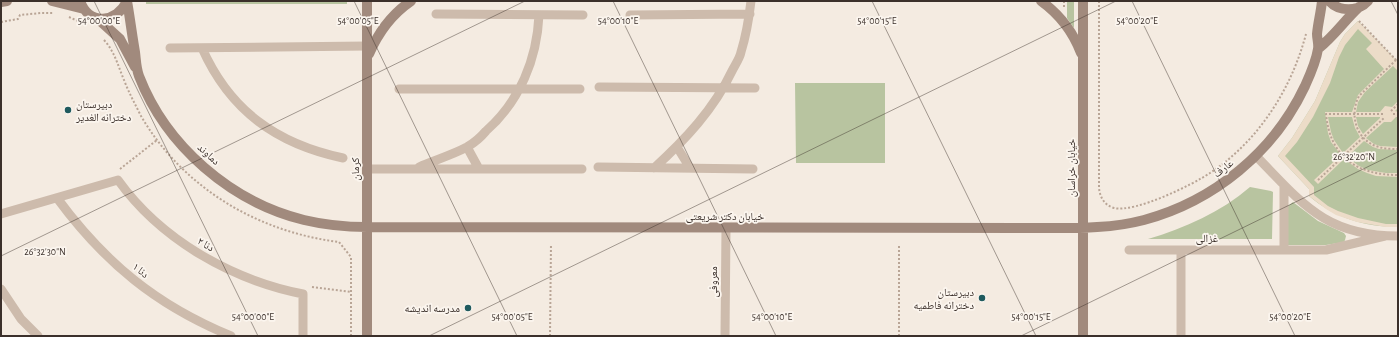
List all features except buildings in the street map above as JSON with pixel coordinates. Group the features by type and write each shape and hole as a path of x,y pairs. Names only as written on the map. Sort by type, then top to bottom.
{"street":[{"path":"1,2 7,1"},
{"path":"52,1 82,5 90,15 104,19 119,14 127,1"},
{"name":"دماوند","path":"127,1 138,74 156,109 182,144 212,173 228,186 265,206 304,220 345,227 367,228"},
{"name":"کرمان","path":"367,1 367,336"},
{"path":"367,58 382,30 396,13 411,1"},
{"path":"654,168 694,129 724,88 741,53 750,14 751,1"},
{"path":"1042,1 1055,12 1068,28 1083,57"},
{"name":"خیابان خراسان","path":"1083,1 1083,336"},
{"name":"عارف","path":"1083,228 1123,224 1143,220 1182,206 1219,186 1236,174 1256,156 1291,112 1310,75 1319,48 1317,34 1322,1"},
{"path":"1329,1 1345,10 1352,10 1366,3"},
{"name":"عارف","path":"1319,48 1332,37 1345,20 1366,3"},
{"path":"436,14 583,15"},
{"path":"630,15 750,14"},
{"path":"416,169 467,147 503,115 520,89 532,60 536,45 539,15"},
{"path":"97,18 120,39 138,74"},
{"path":"170,48 367,46"},
{"path":"202,48 224,86 248,113 261,124 292,143 320,153 343,158"},
{"path":"599,87 755,88"},
{"path":"399,88 580,89"},
{"path":"467,147 479,169"},
{"path":"677,147 690,168"},
{"name":"غزالی","path":"1256,156 1310,210 1332,223 1354,231 1385,236 1398,236"},
{"path":"598,167 754,169"},
{"path":"367,169 582,169"},
{"name":"دنا ۲","path":"57,198 118,180 137,203 153,219 190,248 210,260 252,280 274,288 303,294 303,336"},
{"path":"1284,185 1284,250"},
{"path":"1,214 57,198"},
{"name":"دنا ۱","path":"57,198 88,237 125,273 166,304 231,336"},
{"name":"خیابان دکتر شریعتی","path":"367,228 1083,228"},
{"name":"معروفی","path":"725,336 726,228"},
{"name":"غزالی","path":"1129,250 1326,250 1385,236"},
{"path":"1181,250 1181,336"},
{"path":"1,289 21,319 38,336"}],"path":[{"path":"1099,1 1099,188 1103,200 1110,207 1120,209 1139,205 1176,192 1210,173 1240,148 1266,120 1284,92 1295,69 1307,32"},
{"path":"1358,21 1397,61 1359,96 1356,102 1354,114 1356,127 1363,138 1374,145 1380,148 1398,148"},
{"path":"1391,111 1398,104"},
{"path":"1383,114 1326,114 1327,124 1333,141 1343,156 1350,163 1367,172 1398,175"},
{"path":"1393,114 1398,114"},
{"path":"1318,180 1384,118"},
{"path":"120,169 157,140"},
{"path":"321,240 339,242 351,256 351,336"},
{"path":"550,336 551,244"},
{"path":"899,244 899,336"},
{"path":"312,287 351,292"}],"green space":[{"path":"146,1 347,1 347,4 146,4"},
{"path":"1067,1 1074,1 1074,28 1067,18"},
{"path":"1358,21 1398,62 1398,227 1386,227 1362,223 1351,220 1329,210 1309,196 1309,189 1278,156 1292,138 1315,101 1340,42 1345,34"},
{"path":"795,83 885,83 885,163 796,163"},
{"path":"1250,187 1273,192 1272,239 1148,239 1175,230 1215,212"},
{"path":"1293,202 1318,221 1344,233 1346,236 1344,242 1326,245 1287,245 1288,206"}],"shaded area":[{"path":"1358,21 1398,62 1398,71 1393,66 1365,92 1358,102 1356,112 1380,112 1385,106 1392,107 1398,101 1398,108 1395,111 1398,112 1398,117 1391,122 1384,122 1366,138 1374,144 1380,146 1398,147 1398,150 1379,149 1364,141 1347,157 1359,166 1368,170 1398,173 1398,177 1376,176 1367,173 1358,169 1344,159 1318,184 1314,180 1341,155 1331,142 1325,112 1352,112 1358,95 1384,69 1366,49 1372,43 1358,29 1345,45 1330,83 1313,117 1297,142 1285,156 1314,187 1314,195 1328,206 1358,218 1386,224 1398,224 1398,227 1386,227 1357,222 1336,215 1309,196 1309,189 1278,156 1292,138 1315,101 1340,42 1345,34","holes":["1328,117 1352,117 1355,128 1360,137 1343,153 1334,140","1356,117 1380,117 1380,118 1363,134 1358,126"]}],"place":[{"name":"دبیرستان دخترانه الغدیر","path":"68,110"},
{"name":"دبیرستان دخترانه فاطمیه","path":"982,298"},
{"name":"مدرسه اندیشه","path":"468,308"}]}
